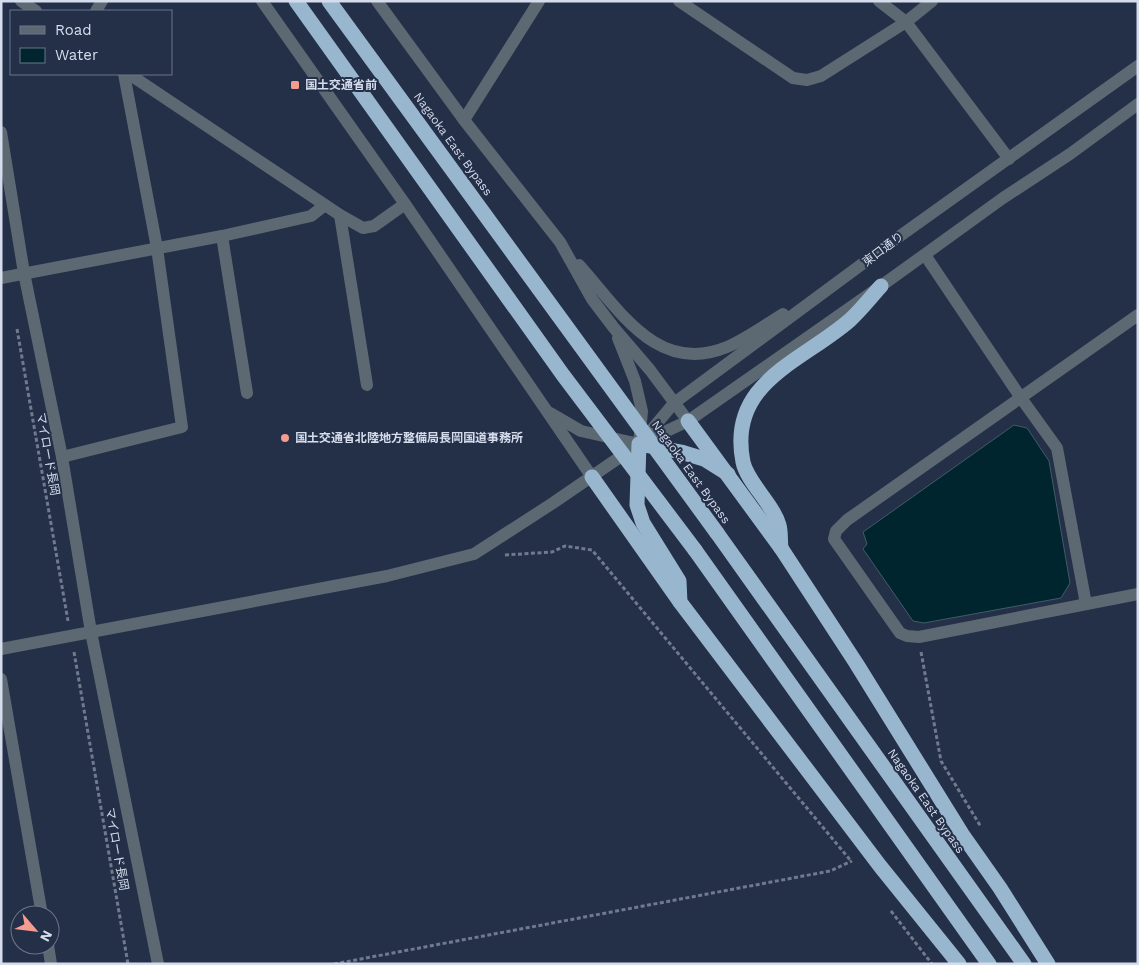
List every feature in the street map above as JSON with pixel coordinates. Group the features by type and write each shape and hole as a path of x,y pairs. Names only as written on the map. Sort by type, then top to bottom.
{"highway":[{"path":"296,1 563,375 694,550 989,964"},
{"name":"Nagaoka East Bypass","path":"329,1 717,533 1024,964"},
{"path":"781,548 779,525 744,466 742,454 744,416 756,395 774,374 850,320 881,286"},
{"path":"688,421 781,548 861,671 962,834 1000,888 1048,964"},
{"path":"680,602 680,581 643,523 637,505 639,444 681,452 704,459 728,474"},
{"path":"592,477 680,602 874,858 959,964"}],"street":[{"path":"20,1 34,10"},
{"path":"262,1 405,204 592,477"},
{"path":"377,1 464,120 569,255 636,330 653,343 669,350 686,354 708,353 728,347 844,279"},
{"path":"464,120 539,1"},
{"path":"679,1 793,78 807,80 821,76 906,22 932,1"},
{"path":"880,1 906,22 1009,160"},
{"name":"東口通り","path":"639,444 674,403 900,236 1009,160 1138,66"},
{"path":"62,457 182,427 157,248 124,75"},
{"path":"130,75 362,228 374,226 405,204"},
{"name":"東口通り","path":"1,649 387,576 474,554 639,444 688,421 1003,198 1070,154 1138,104"},
{"path":"1,132 24,274 62,457 91,632 158,964"},
{"path":"1,278 222,236 311,216 325,205"},
{"path":"340,215 367,385"},
{"path":"222,236 247,393"},
{"path":"560,242 592,298 688,421"},
{"path":"924,255 1057,448 1086,604"},
{"path":"1138,315 847,520 836,531 834,539 900,632 906,636 919,636 1138,594"},
{"path":"548,412 582,431 639,444 642,411 637,388 614,328"},
{"path":"1,679 40,905"}],"path":[{"name":"マイロード長岡","path":"16,328 68,622"},
{"path":"474,554 508,555 552,552 565,546 592,550 857,868"},
{"path":"919,636 941,761 983,829"},
{"name":"マイロード長岡","path":"73,648 128,964"},
{"path":"334,964 830,871 852,861"},
{"path":"886,905 932,964"}],"water":[{"path":"1014,425 1027,428 1049,461 1070,583 1061,598 924,623 913,621 863,549 867,544 863,532"}],"place":[{"name":"国土交通省前","path":"295,85"},
{"name":"国土交通省北陸地方整備局長岡国道事務所","path":"285,438"}]}
